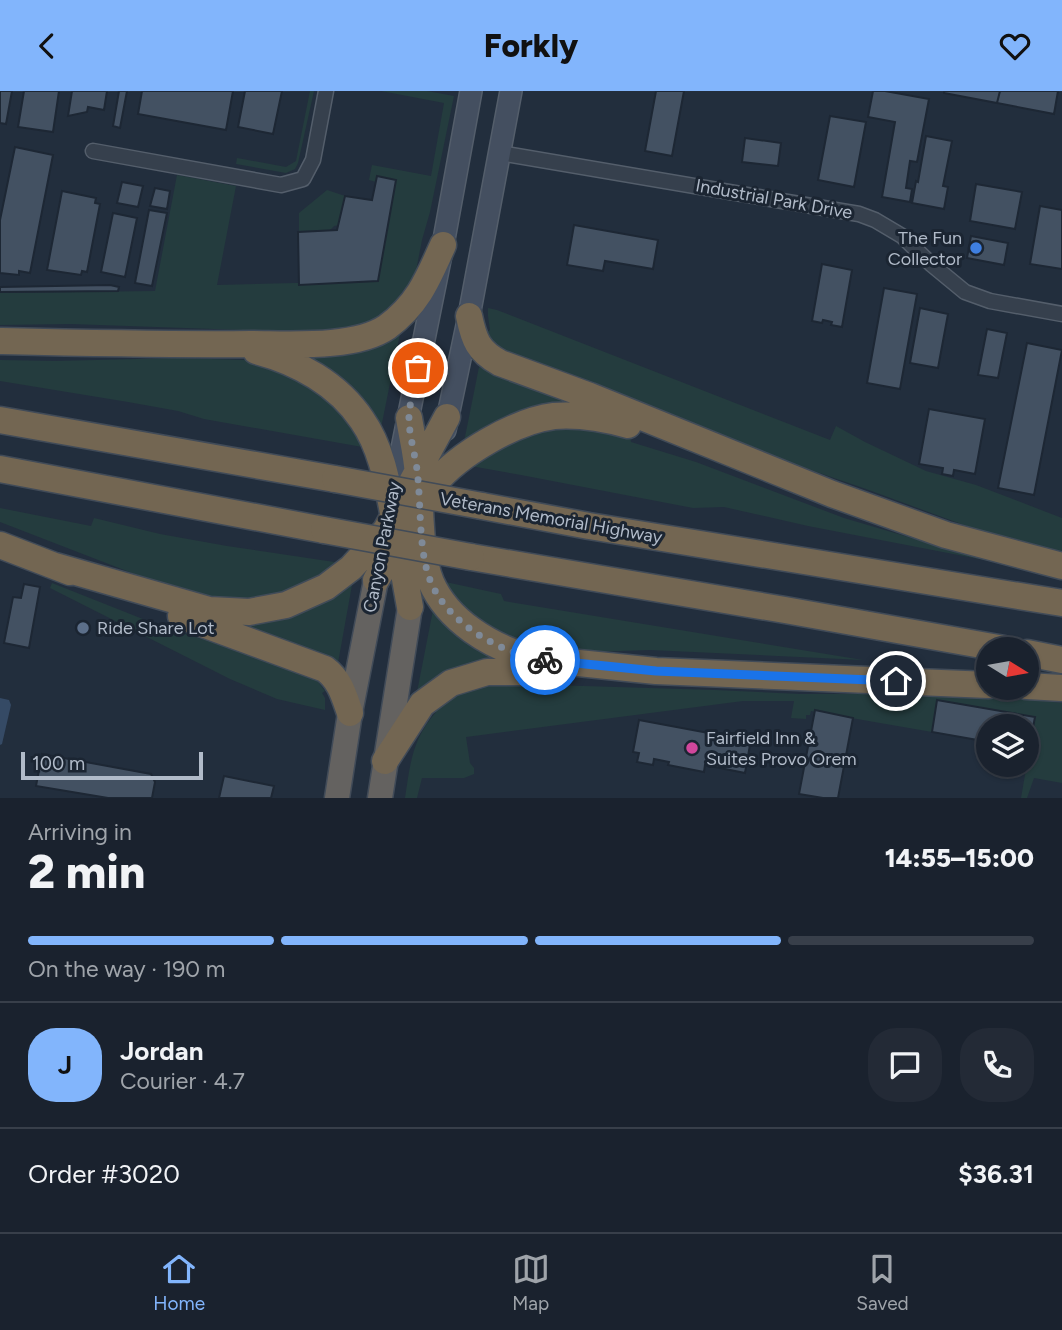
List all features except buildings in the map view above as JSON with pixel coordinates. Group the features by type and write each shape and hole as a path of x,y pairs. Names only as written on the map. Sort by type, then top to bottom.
{"highway":[{"path":"0,341 184,345 325,343 352,340 386,327 405,312 424,287 443,245"},
{"path":"469,316 477,344 490,358 500,363 590,396 832,494 946,535 1062,566"},
{"path":"184,345 254,350 298,365 325,382 345,400 363,421 373,441 386,475 398,525 411,607 380,798"},
{"path":"376,580 398,525 424,489 498,435 533,421 574,415 601,417 730,454"},
{"path":"55,566 209,610 249,612 286,605 326,587 398,525 424,489 447,417"},
{"path":"409,418 424,489"},
{"name":"Veterans Memorial Highway","path":"0,419 589,526 1062,603"},
{"path":"0,469 471,557 976,644"},
{"path":"398,525 426,563 431,582 445,604 462,622 485,639 510,652 530,658 656,671"},
{"path":"0,545 208,627 325,669 334,675 349,713"},
{"name":"Canyon Parkway","path":"337,798 349,713 376,580"},
{"path":"1040,656 1062,660"},
{"path":"385,761 422,704 451,683 487,672 656,671 976,684"},
{"path":"1040,687 1062,688"}],"main road":[{"name":"Canyon Parkway","path":"398,525 409,418 471,91"},
{"path":"447,417 469,316 511,91"}],"street":[{"path":"93,151 281,185 303,179 313,160 326,91"},
{"name":"Industrial Park Drive","path":"500,153 859,214 875,219 902,236 965,292 990,301 1062,314"}],"green space":[{"path":"310,91 314,91 295,169 286,173 236,164 237,158 286,167 296,161"},
{"path":"381,91 427,91 454,96 416,271 410,288 405,288 391,309 374,325 331,333 71,324 0,325 0,293 155,291 177,175 236,186 217,285 378,281 396,180 378,176 376,182 369,180 372,165 431,176 444,103"},
{"path":"327,190 345,196 339,225 330,230 299,232 299,213"},
{"path":"488,308 830,440 836,426 926,471 976,485 1062,518 1062,553 980,531 796,465 494,347 485,333 490,330"},
{"path":"403,319 381,428 290,347"},
{"path":"0,360 247,360 273,366 328,396 368,448 204,419 178,411 0,381"},
{"path":"479,367 578,402 464,442"},
{"path":"571,425 630,436 631,442 696,462 844,518 1026,568 724,507 693,508 465,465 537,431"},
{"path":"0,508 91,526 94,518 160,534 341,563 303,587 252,602 194,597 0,522"},
{"path":"441,581 501,594 504,601 863,660 650,650 592,652 522,645 467,614"},
{"path":"52,583 168,629 233,648 316,679 325,691 322,693 325,710 277,699 230,679 50,588"},
{"path":"351,583 338,663 233,624"},
{"path":"433,610 461,637 494,657 494,660 417,692"},
{"path":"518,684 800,694 939,694 976,695 976,700 1062,703 1062,783 1034,778 1027,798 1021,798 1025,777 1039,777 1039,714 1018,714 938,700 932,732 811,711 810,715 806,715 806,719 791,718 794,701 743,701 466,737 474,774 464,778 422,778 417,798 405,798 413,753 422,732 436,712 433,709 449,697 478,685"}],"water":[{"path":"0,698 9,700 11,705 0,745"}],"way so far":[{"path":"418,368 409,418 418,471 422,536 431,582 445,604 462,622 485,639 510,652 545,660"}],"place":[{"name":"The Fun Collector","path":"976,248"},
{"name":"Ride Share Lot","path":"83,628"},
{"name":"Fairfield Inn & Suites Provo Orem","path":"692,748"}],"route":[{"path":"545,660 656,671 896,681"}]}
